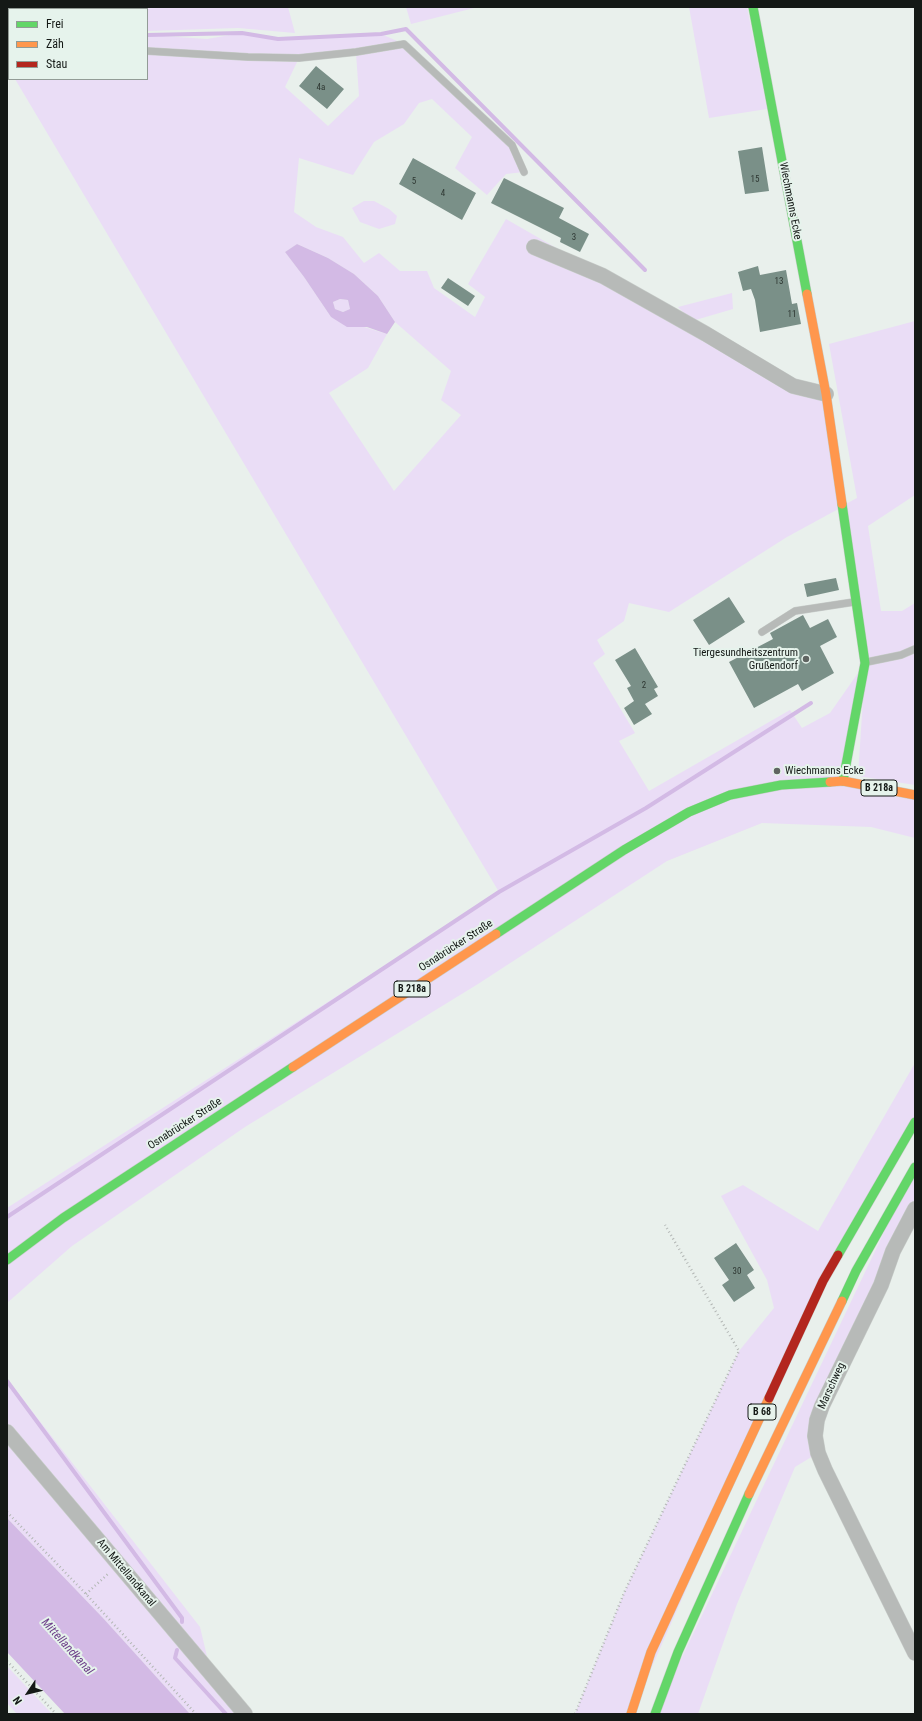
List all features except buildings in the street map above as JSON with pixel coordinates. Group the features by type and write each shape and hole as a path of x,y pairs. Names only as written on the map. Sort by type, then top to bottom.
{"main road":[{"name":"Wiechmanns Ecke","path":"753,7 826,394 865,663 843,781"},
{"name":"Osnabrücker Straße","path":"7,1260 63,1218 519,918 624,850 689,812 730,795 781,785 843,781 915,795"},
{"name":"B 68","path":"631,1714 652,1652 823,1280 915,1122"},
{"name":"B 68","path":"655,1714 678,1652 776,1436 856,1271 915,1167"}],"street":[{"path":"534,247 603,276 706,334 793,386 826,394"},
{"name":"Marschweg","path":"915,1209 893,1251 881,1285 822,1406 817,1420 815,1436 818,1453 825,1470 915,1653"},
{"name":"Am Mittellandkanal","path":"7,1432 245,1714"}],"lane":[{"path":"148,51 248,57 299,58 356,52 404,44 512,146 524,172"},
{"path":"762,632 798,610 856,601"},
{"path":"865,663 901,655 915,649"}],"path":[{"path":"575,1714 624,1593 738,1351 665,1225"},
{"path":"7,1512 86,1594 196,1714"},
{"path":"86,1594 118,1564"},
{"path":"7,1661 56,1714"}],"shaded area":[{"path":"7,7 12,8 8,8 8,67"},
{"path":"70,7 288,7 295,33 238,28 148,31 148,8"},
{"path":"406,7 478,7 411,24"},
{"path":"689,7 747,7 767,109 709,118"},
{"path":"242,33 278,39 381,34 404,44 512,145 524,172 506,174 487,195 455,168 472,137 432,99 419,103 404,124 374,142 353,175 299,158 294,212 316,227 343,237 364,263 379,253 400,271 427,271 434,288 475,317 485,297 468,284 506,219 706,334 826,394 842,506 857,498 829,344 915,321 915,495 868,526 881,611 902,611 915,603 915,785 858,776 865,668 843,781 915,795 915,838 871,827 762,823 667,861 478,984 245,1127 72,1246 7,1303 7,1208 499,892 16,80 148,80 148,35 207,39","holes":["356,53 359,96 328,126 285,87 299,58","297,244 328,258 354,274 378,296 395,322 451,371 441,400 461,415 394,491 329,393 368,368 387,334 331,317 285,252","842,507 865,663 830,713 802,728 790,710 649,791 619,741 635,733 593,663 605,654 597,640 624,621 629,603 669,612 787,537"]},
{"path":"364,201 374,201 389,209 397,216 395,224 379,229 360,222 352,208"},
{"path":"732,293 733,309 692,321 678,307"},
{"path":"340,299 348,300 350,309 343,312 335,309 333,302"},
{"path":"915,1063 915,1122 823,1281 631,1714 575,1714 624,1593 739,1351 774,1308 767,1280 721,1196 743,1185 818,1231"},
{"path":"915,1167 915,1209 822,1406 818,1453 795,1467 737,1604 698,1714 655,1714"},
{"path":"7,1379 200,1627 211,1673 245,1714 190,1714 103,1618 7,1518"},
{"path":"7,1666 52,1714 17,1714 7,1703"}],"water":[{"path":"297,244 328,258 354,274 378,296 395,322 387,334 367,327 347,327 331,317 285,252","holes":["340,299 348,300 350,309 343,312 335,309 333,302"]},
{"name":"Mittellandkanal","path":"7,1518 103,1618 190,1714 65,1714 7,1652"}],"waterway":[{"path":"148,35 242,33 278,39 381,34 406,29 645,270"},
{"path":"7,1217 499,892 646,808 811,703"},
{"path":"7,1381 182,1618 182,1622"},
{"path":"177,1650 175,1658 226,1714"}],"traffic: fast":[{"path":"753,7 807,294"},
{"path":"842,504 865,663 843,781"},
{"path":"496,934 624,850 689,812 730,795 781,785 830,782"},
{"path":"7,1260 63,1218 293,1067"},
{"path":"838,1255 915,1122"},
{"path":"842,1301 856,1271 915,1167"},
{"path":"655,1714 678,1652 749,1494"}],"traffic: slow":[{"path":"807,294 826,394 842,504"},
{"path":"830,782 843,781 915,795"},
{"path":"293,1067 496,934"},
{"path":"749,1494 842,1301"},
{"path":"631,1714 651,1652 769,1398"}],"traffic: jam":[{"path":"769,1398 823,1281 838,1255"}],"place":[{"name":"Tiergesundheitszentrum Grußendorf","path":"806,659"},
{"name":"Wiechmanns Ecke","path":"777,771"}]}
